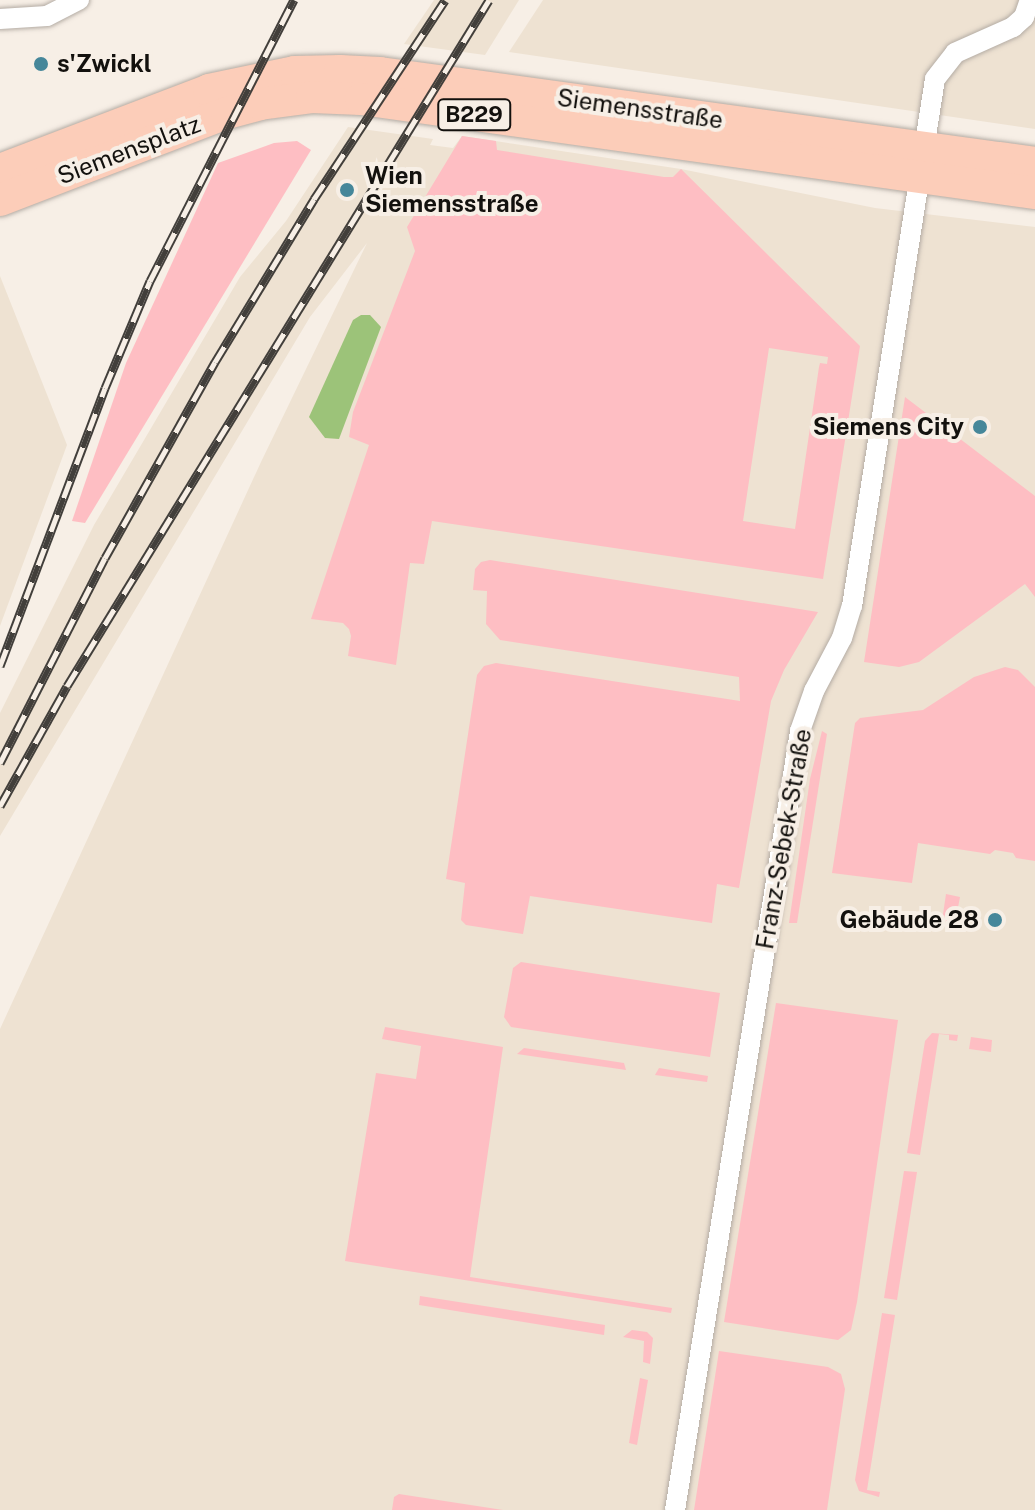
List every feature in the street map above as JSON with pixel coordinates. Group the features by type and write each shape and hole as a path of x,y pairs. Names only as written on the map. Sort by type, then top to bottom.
{"main road":[{"name":"Siemensstraße","path":"252,92 361,99 920,162 1035,163"},
{"name":"Siemensplatz","path":"0,170 134,117 252,92"},
{"name":"Siemensplatz","path":"0,200 164,136 252,92"},
{"name":"Siemensstraße","path":"920,162 1035,193"}],"street":[{"path":"0,19 47,16 79,0"},
{"name":"Franz-Sebek-Straße","path":"675,1510 800,731 814,691 842,638 852,606 935,79 944,63 972,44 1013,27 1032,9"}],"shaded area":[{"path":"434,0 519,0 485,55 404,44"},
{"path":"543,0 1035,0 1035,129 509,52"},
{"path":"348,127 433,139 430,145 453,148 462,136 681,169 875,208 1035,227 1035,1510 0,1510 0,1029 261,462 367,243 310,317 0,836 0,713 94,525 240,277 286,221"},
{"path":"462,136 496,141 497,150 664,177 673,177 681,169 860,346 823,579 432,521 424,564 410,563 396,665 348,656 351,636 343,623 311,619 369,445 349,437 353,412 415,251 407,227","holes":["769,348 828,357 827,364 820,363 819,367 795,529 743,521"]},
{"path":"297,141 311,150 85,523 72,521 126,363 218,163 274,143"},
{"path":"0,276 67,445 0,626"},
{"path":"361,315 370,315 381,327 339,439 325,438 309,417 353,320"},
{"path":"905,397 1035,496 1035,597 1025,584 919,662 899,667 864,662"},
{"path":"490,560 818,612 784,670 771,701 739,888 717,884 712,923 530,896 523,934 466,925 461,920 465,883 446,879 477,675 484,666 496,663 740,701 739,677 500,640 486,624 487,591 473,590 475,569 481,562"},
{"path":"1005,667 1018,670 1035,687 1035,861 995,850 990,854 918,843 912,883 832,873 855,723 860,718 923,710 974,677"},
{"path":"822,731 827,734 797,923 789,923 810,779"},
{"path":"946,894 960,897 955,923 942,921"},
{"path":"521,962 720,993 710,1057 511,1027 504,1017 513,968"},
{"path":"776,1003 898,1020 857,1302 851,1330 838,1340 724,1322"},
{"path":"385,1027 503,1047 470,1277 672,1308 671,1313 345,1261 376,1073 416,1079 421,1046 382,1039"},
{"path":"932,1033 958,1035 957,1041 949,1040 949,1035 939,1034 920,1155 907,1153 925,1041"},
{"path":"971,1037 992,1040 991,1052 969,1049"},
{"path":"524,1048 624,1063 626,1070 517,1054"},
{"path":"659,1068 708,1076 707,1082 655,1075"},
{"path":"904,1171 917,1172 897,1300 884,1298"},
{"path":"420,1296 605,1325 604,1335 419,1305"},
{"path":"882,1313 895,1315 867,1490 880,1492 879,1497 859,1491 855,1480"},
{"path":"632,1330 647,1332 653,1338 650,1364 643,1362 644,1341 623,1337"},
{"path":"719,1351 828,1367 841,1374 845,1389 827,1510 694,1510"},
{"path":"640,1378 648,1380 637,1445 629,1443"},
{"path":"399,1494 503,1510 392,1510 394,1497"}],"railway":[{"path":"0,666 105,388 150,281 294,0"},
{"path":"0,763 105,558 215,362 314,199 445,0"},
{"path":"0,806 67,686 489,0"}],"place":[{"name":"s'Zwickl","path":"41,64"},
{"name":"Wien Siemensstraße","path":"347,190"},
{"name":"Siemens City","path":"980,427"},
{"name":"Gebäude 28","path":"995,920"}]}
